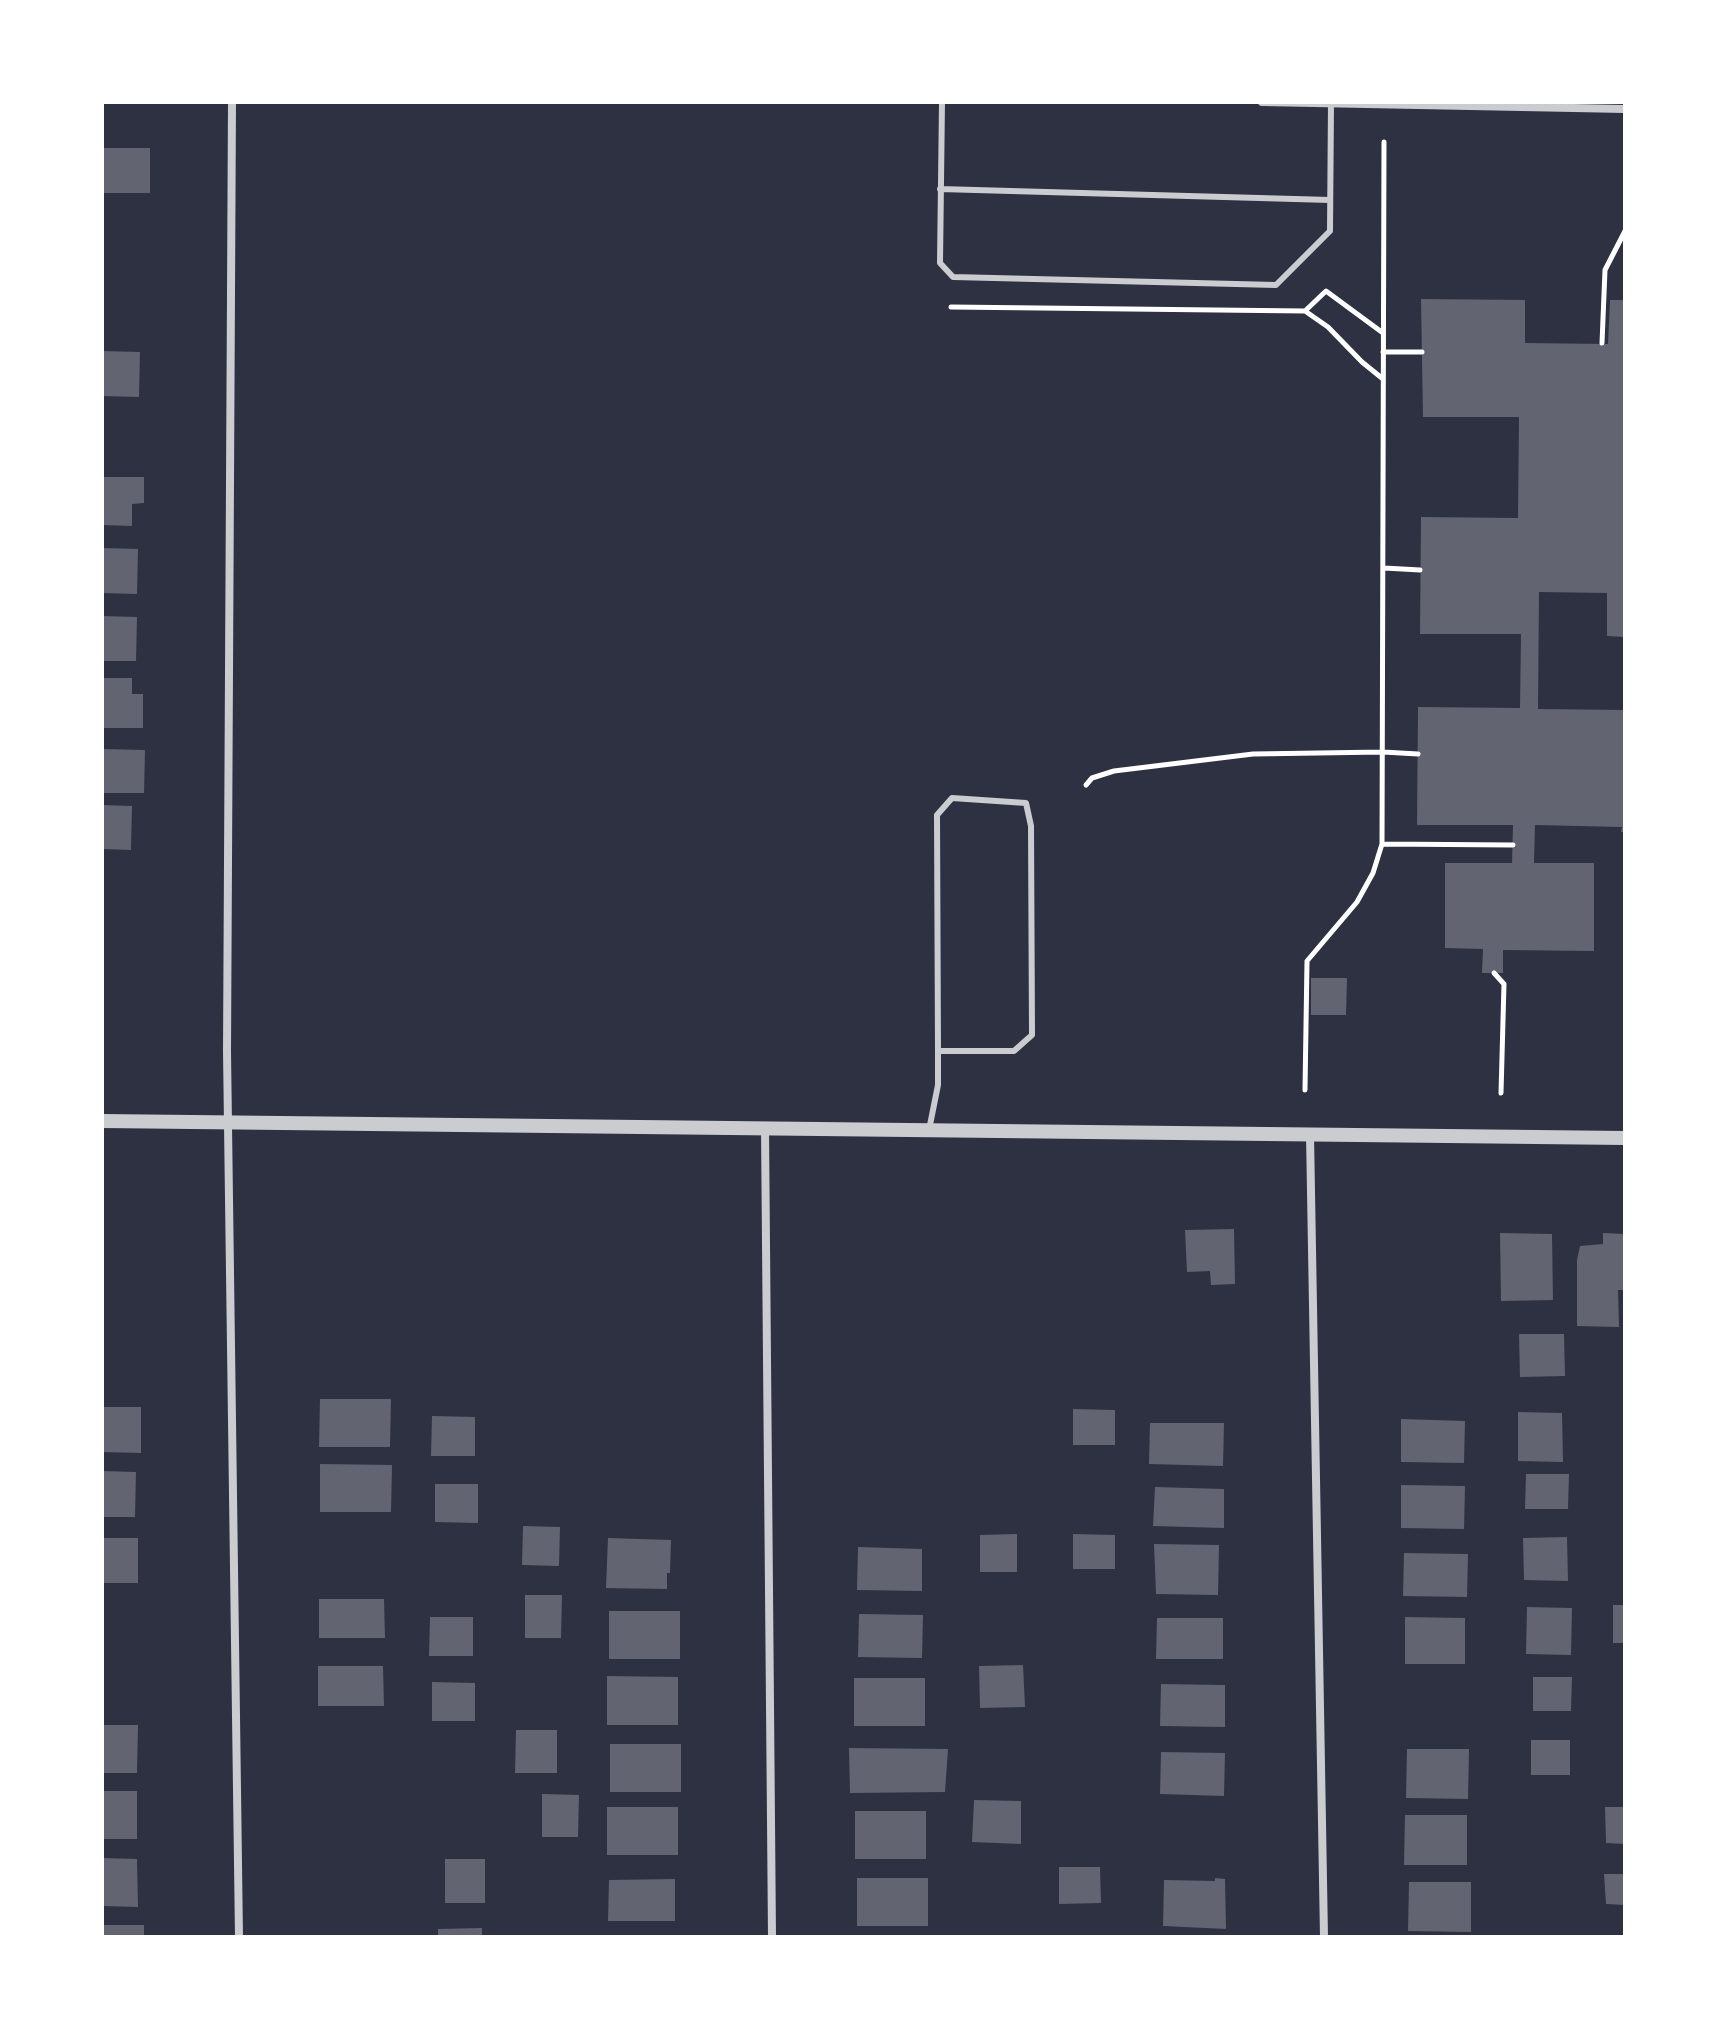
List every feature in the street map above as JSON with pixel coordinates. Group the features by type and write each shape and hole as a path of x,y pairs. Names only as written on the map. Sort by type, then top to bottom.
{"street":[{"path":"232,102 227,1051 239,1937"},
{"path":"1262,102 1625,109"},
{"path":"102,1121 1625,1138"},
{"path":"765,1128 772,1937"},
{"path":"1310,1133 1324,1937"}],"lane":[{"path":"942,102 940,263 953,277 1276,285 1330,231 1331,103"},
{"path":"940,189 1330,200"},
{"path":"929,1130 938,1085 937,815 952,798 1026,803 1031,826 1032,1035 1014,1051 938,1051"}],"path":[{"path":"1305,1090 1307,961 1357,902 1373,873 1382,844 1384,142"},
{"path":"1602,343 1605,270 1625,231"},
{"path":"1305,311 1326,291 1384,333"},
{"path":"951,307 1305,311 1328,327 1383,379"},
{"path":"1383,352 1422,352"},
{"path":"1384,568 1420,570"},
{"path":"1086,785 1092,778 1114,771 1253,754 1418,754"},
{"path":"1382,844 1513,845"},
{"path":"1494,973 1504,984 1501,1093"}],"building":[{"path":"102,148 150,148 150,193 102,193"},
{"path":"1421,299 1525,300 1525,343 1608,344 1610,300 1625,300 1625,637 1607,636 1607,593 1539,592 1538,709 1625,710 1625,832 1621,832 1622,827 1535,825 1534,863 1594,863 1594,951 1503,950 1503,973 1482,973 1483,949 1445,948 1445,863 1512,863 1513,825 1417,825 1418,707 1520,708 1521,634 1420,634 1421,517 1518,518 1519,417 1423,417"},
{"path":"102,351 140,352 139,397 102,396"},
{"path":"102,477 144,477 144,503 132,504 132,526 102,525"},
{"path":"102,548 138,549 137,594 102,593"},
{"path":"102,616 137,617 136,661 102,661"},
{"path":"102,678 132,678 132,694 143,694 143,728 102,728"},
{"path":"102,749 145,750 144,793 102,793"},
{"path":"102,805 132,806 131,850 102,849"},
{"path":"1311,978 1347,978 1346,1015 1311,1015"},
{"path":"1234,1229 1235,1284 1211,1285 1210,1271 1187,1272 1185,1230"},
{"path":"1500,1233 1552,1234 1553,1300 1501,1301"},
{"path":"1603,1233 1625,1234 1625,1290 1618,1290 1619,1327 1577,1326 1577,1260 1580,1246 1603,1244"},
{"path":"1519,1334 1564,1334 1565,1376 1520,1377"},
{"path":"320,1399 391,1399 390,1447 319,1447"},
{"path":"102,1407 141,1407 141,1453 102,1452"},
{"path":"1073,1409 1115,1410 1115,1445 1073,1445"},
{"path":"1518,1412 1562,1413 1563,1462 1518,1461"},
{"path":"432,1416 475,1417 475,1456 431,1456"},
{"path":"1401,1419 1465,1421 1464,1463 1401,1462"},
{"path":"1150,1423 1224,1423 1223,1466 1149,1464"},
{"path":"320,1464 392,1465 391,1512 320,1512"},
{"path":"102,1471 136,1472 135,1517 102,1517"},
{"path":"1526,1474 1569,1474 1568,1509 1525,1509"},
{"path":"435,1484 478,1484 478,1523 435,1522"},
{"path":"1401,1485 1465,1486 1464,1529 1401,1528"},
{"path":"1155,1487 1224,1489 1224,1528 1153,1526"},
{"path":"523,1526 560,1527 559,1566 522,1565"},
{"path":"1017,1534 1017,1572 980,1572 980,1535"},
{"path":"1073,1534 1115,1535 1115,1569 1073,1569"},
{"path":"1567,1537 1568,1581 1524,1580 1523,1538"},
{"path":"102,1538 138,1538 138,1583 102,1583"},
{"path":"608,1538 671,1540 667,1589 606,1588"},
{"path":"1154,1544 1219,1545 1218,1595 1156,1594"},
{"path":"858,1547 922,1549 922,1591 857,1590"},
{"path":"1404,1553 1468,1554 1467,1597 1403,1596"},
{"path":"525,1595 562,1595 561,1638 525,1638"},
{"path":"319,1599 384,1599 385,1638 319,1638"},
{"path":"1613,1605 1625,1605 1625,1643 1613,1643"},
{"path":"1527,1607 1572,1608 1571,1655 1526,1654"},
{"path":"609,1611 680,1611 680,1659 609,1659"},
{"path":"859,1614 923,1615 922,1658 858,1657"},
{"path":"430,1617 473,1617 473,1656 429,1656"},
{"path":"1405,1617 1465,1618 1465,1664 1405,1664"},
{"path":"1157,1618 1223,1618 1223,1659 1156,1659"},
{"path":"1023,1665 1025,1707 980,1708 979,1666"},
{"path":"318,1666 383,1666 384,1706 318,1706"},
{"path":"607,1676 678,1677 678,1725 607,1725"},
{"path":"1533,1677 1572,1677 1571,1711 1533,1711"},
{"path":"854,1678 925,1678 925,1726 854,1726"},
{"path":"432,1682 475,1683 475,1721 432,1721"},
{"path":"1161,1684 1225,1685 1225,1727 1160,1726"},
{"path":"102,1725 138,1725 137,1773 102,1773"},
{"path":"516,1730 557,1730 557,1773 515,1773"},
{"path":"1531,1740 1570,1740 1570,1775 1531,1775"},
{"path":"610,1744 681,1744 681,1792 610,1792"},
{"path":"849,1748 948,1749 945,1792 850,1793"},
{"path":"1407,1749 1469,1749 1468,1799 1406,1798"},
{"path":"1161,1752 1225,1753 1224,1796 1160,1794"},
{"path":"102,1791 137,1791 137,1839 102,1839"},
{"path":"542,1794 579,1795 578,1837 542,1837"},
{"path":"974,1800 1021,1801 1021,1844 972,1842"},
{"path":"607,1807 678,1807 678,1855 607,1855"},
{"path":"1605,1807 1625,1807 1625,1844 1606,1843"},
{"path":"855,1811 926,1811 926,1859 855,1859"},
{"path":"1405,1815 1467,1815 1467,1865 1404,1865"},
{"path":"102,1858 137,1859 138,1907 102,1906"},
{"path":"445,1859 485,1859 485,1903 445,1903"},
{"path":"1059,1867 1100,1867 1101,1903 1059,1904"},
{"path":"1604,1874 1625,1874 1625,1905 1606,1904"},
{"path":"857,1878 928,1878 928,1926 857,1926"},
{"path":"1215,1878 1225,1879 1226,1929 1163,1926 1164,1880 1215,1881"},
{"path":"675,1879 675,1921 608,1921 609,1880"},
{"path":"1409,1882 1471,1882 1471,1932 1408,1931"},
{"path":"102,1925 144,1925 144,1937 102,1937"},
{"path":"482,1928 482,1937 438,1937 438,1929"}]}
